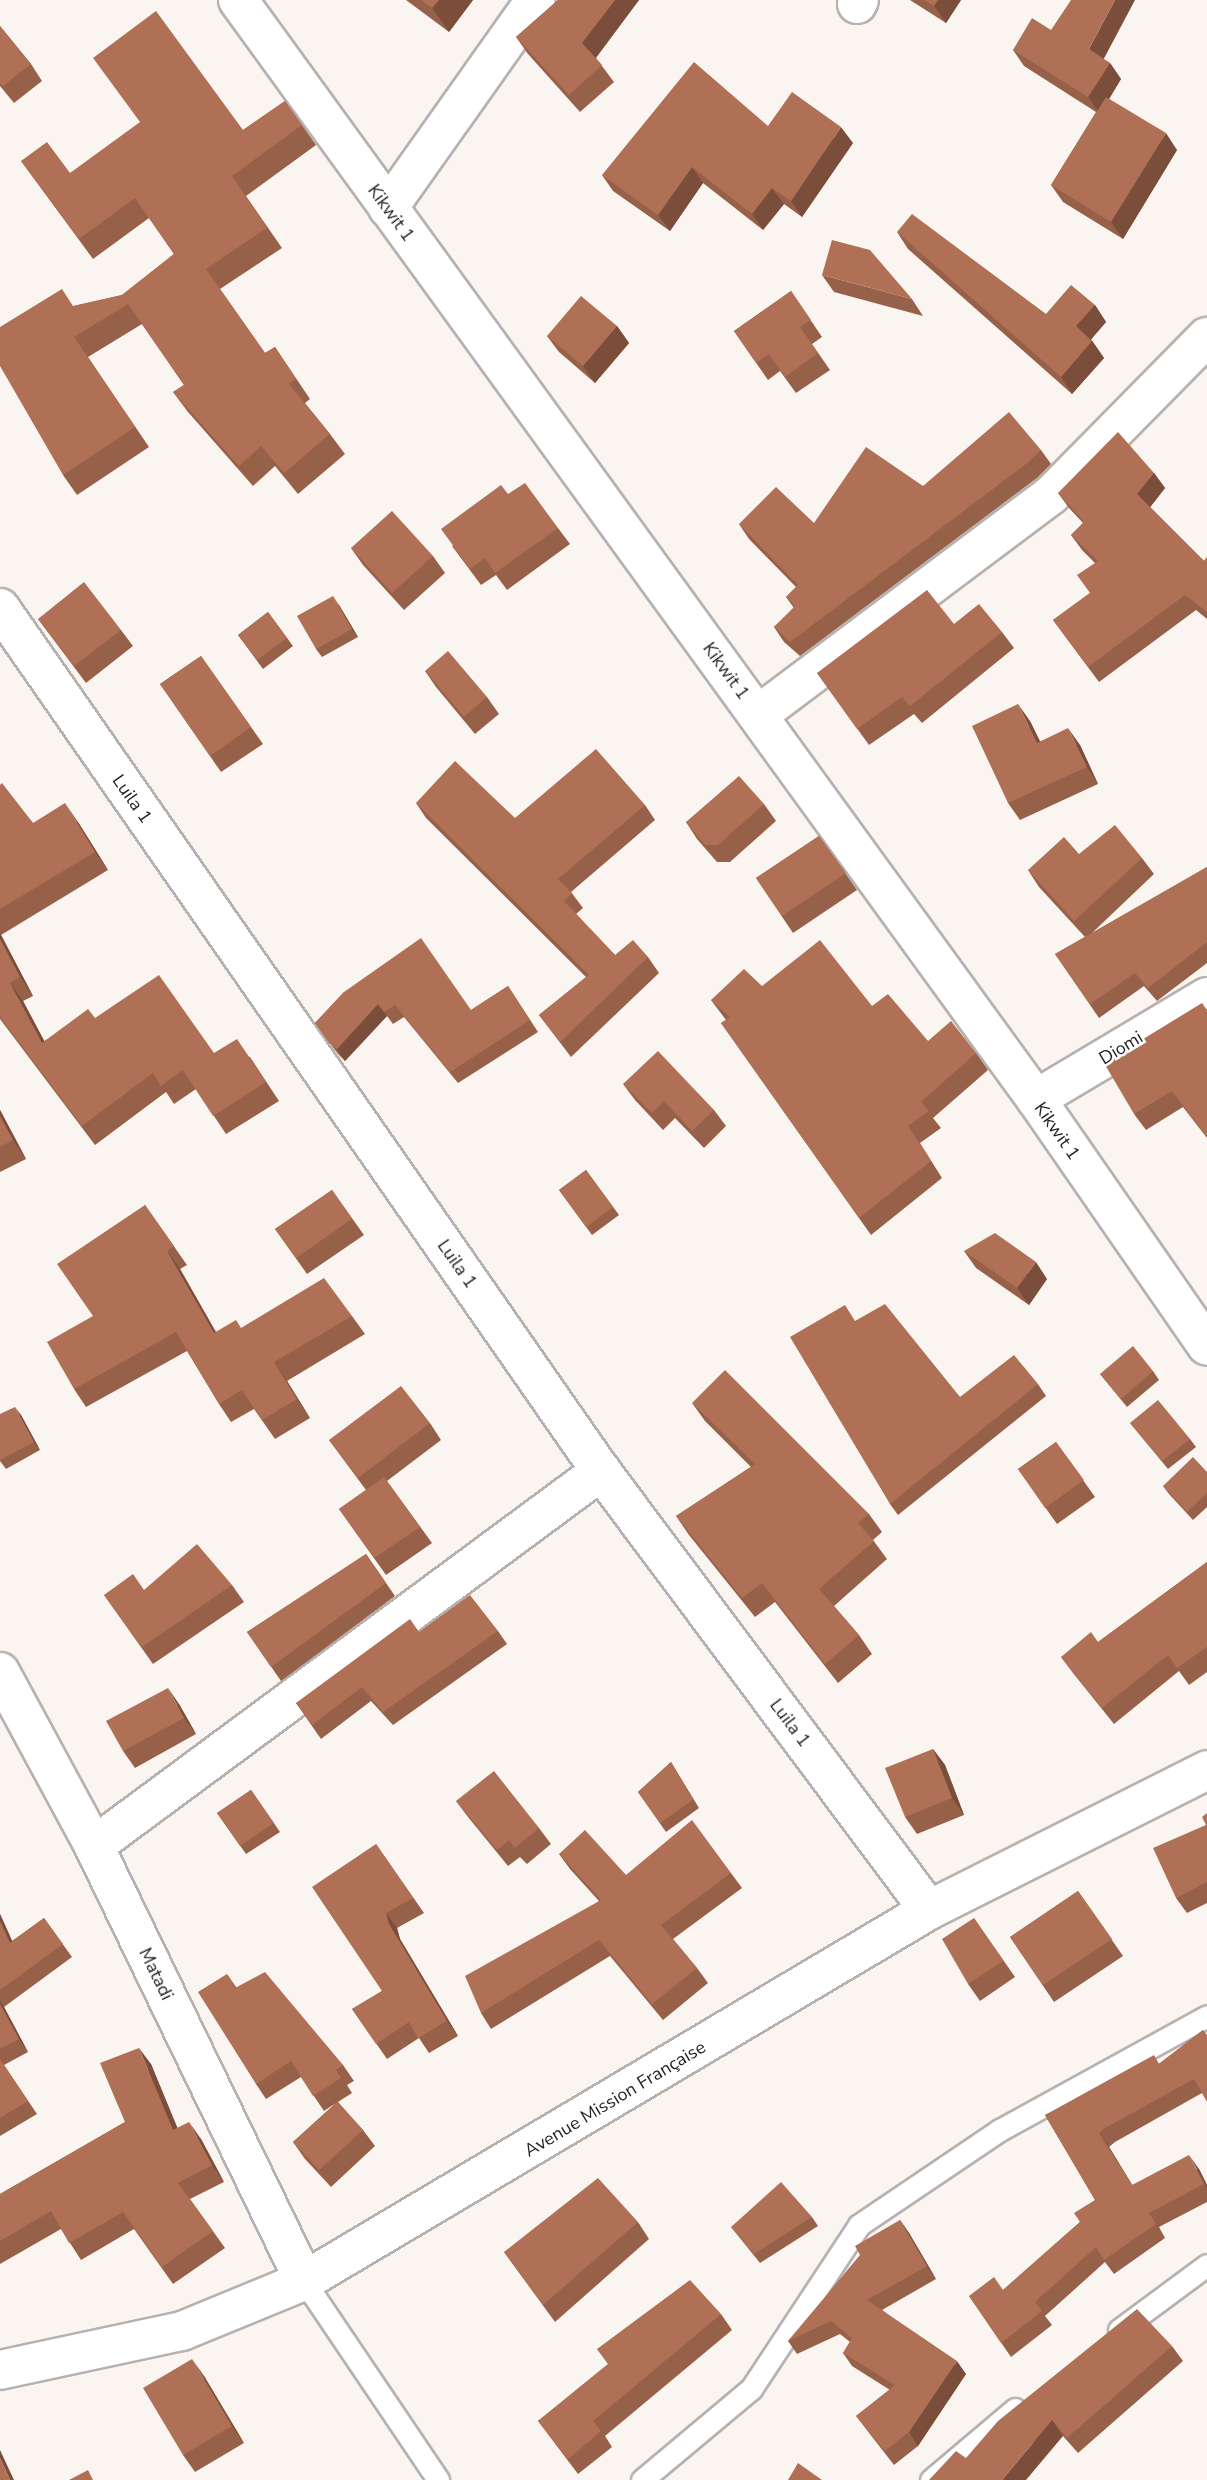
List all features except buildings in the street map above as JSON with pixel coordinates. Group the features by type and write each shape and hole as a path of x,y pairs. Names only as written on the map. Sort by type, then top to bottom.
{"street":[{"name":"Kikwit 1","path":"238,0 1036,1099 1207,1346"},
{"path":"388,208 536,0"},
{"path":"758,715 1051,495 1207,337"},
{"name":"Luila 1","path":"0,608 601,1471 929,1910"},
{"name":"Diomi","path":"1036,1099 1207,997"},
{"path":"94,1846 601,1471"},
{"name":"Matadi","path":"0,1672 94,1846 304,2281"},
{"name":"Avenue Mission Française","path":"0,2370 182,2331 304,2281 929,1910 1207,1770"}],"lane":[{"path":"642,2480 751,2389 859,2225 1000,2130 1207,2016"},
{"path":"1099,2345 1207,2265"},
{"path":"304,2281 438,2480"},
{"path":"931,2480 1034,2395"}]}
